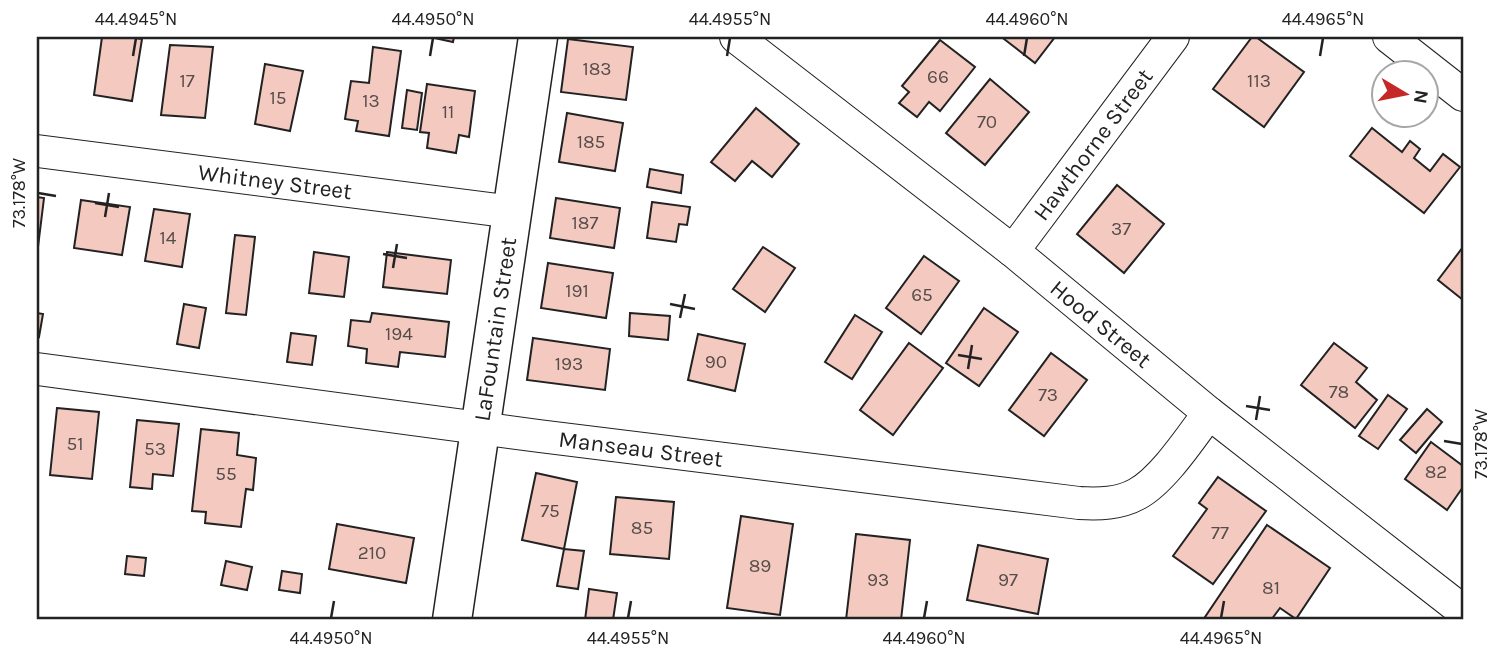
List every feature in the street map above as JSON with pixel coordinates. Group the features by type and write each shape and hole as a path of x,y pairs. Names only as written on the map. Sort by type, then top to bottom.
{"street":[{"name":"LaFountain Street","path":"452,620 538,37"},
{"name":"Hood Street","path":"736,37 1013,251 1209,413 1463,611"},
{"name":"Hawthorne Street","path":"1013,251 1173,37"},
{"path":"1390,37 1463,95"},
{"name":"Whitney Street","path":"37,151 512,212"},
{"name":"Manseau Street","path":"37,369 480,428 1101,504 1139,494 1155,481 1209,413"}],"building":[{"path":"102,37 142,39 132,101 94,95"},
{"path":"435,37 454,37 453,42"},
{"path":"1055,37 1035,63 1004,39"},
{"path":"1252,37 1256,37 1304,72 1264,127 1213,89"},
{"path":"568,39 633,47 626,100 561,92"},
{"path":"940,40 975,67 940,111 929,102 917,117 899,103 909,92 902,86"},
{"path":"170,45 213,47 205,118 161,115"},
{"path":"373,47 401,51 389,136 356,131 358,121 345,119 351,81 369,83"},
{"path":"265,64 303,71 290,131 255,124"},
{"path":"990,79 1029,112 985,165 946,133"},
{"path":"427,84 475,91 469,137 459,135 456,153 427,148 429,133 420,132"},
{"path":"407,90 422,93 417,130 402,128"},
{"path":"756,108 799,144 772,177 752,161 735,181 711,162"},
{"path":"567,113 623,123 615,171 559,162"},
{"path":"1370,130 1374,130 1402,152 1410,141 1420,149 1414,158 1430,171 1443,154 1460,167 1424,213 1350,156"},
{"path":"650,169 683,175 681,193 647,187"},
{"path":"1117,185 1164,224 1124,273 1077,234"},
{"path":"37,197 44,198 37,255"},
{"path":"556,198 620,208 614,248 550,238"},
{"path":"81,200 130,207 122,255 74,248"},
{"path":"652,202 690,207 687,225 679,224 676,242 647,238"},
{"path":"154,209 190,214 182,267 145,261"},
{"path":"235,235 255,237 246,315 226,313"},
{"path":"763,247 795,268 765,312 733,289"},
{"path":"1463,247 1463,300 1438,280"},
{"path":"314,252 349,257 344,297 309,293"},
{"path":"387,252 451,260 447,294 383,287"},
{"path":"924,256 959,281 921,334 886,308"},
{"path":"548,263 613,273 606,318 541,308"},
{"path":"184,304 206,308 199,348 177,344"},
{"path":"984,308 1018,332 979,386 946,363"},
{"path":"37,313 43,314 39,337 37,336"},
{"path":"372,313 449,322 445,357 400,352 398,367 366,363 367,349 348,346 351,320 370,322"},
{"path":"630,313 670,316 668,340 629,336"},
{"path":"855,315 882,332 852,379 825,362"},
{"path":"291,333 316,336 312,365 287,362"},
{"path":"698,334 745,344 735,391 688,380"},
{"path":"533,338 610,349 605,390 527,380"},
{"path":"909,343 943,368 893,435 860,410"},
{"path":"1334,343 1367,368 1356,382 1377,400 1355,428 1301,385"},
{"path":"1051,353 1087,380 1044,436 1009,410"},
{"path":"1388,395 1407,409 1378,449 1359,436"},
{"path":"57,408 99,412 92,479 50,475"},
{"path":"1427,409 1442,422 1416,453 1400,440"},
{"path":"137,420 179,424 173,476 153,474 152,489 130,487"},
{"path":"201,429 239,433 237,455 256,458 253,490 246,489 241,527 205,523 206,512 192,511"},
{"path":"1431,442 1463,466 1463,487 1447,510 1405,479"},
{"path":"536,473 577,482 564,549 522,540"},
{"path":"1218,477 1266,511 1213,584 1173,556 1207,509 1199,503"},
{"path":"616,497 674,502 669,559 610,554"},
{"path":"741,516 793,524 780,615 727,608"},
{"path":"337,524 414,538 406,583 329,569"},
{"path":"1267,525 1330,568 1296,619 1280,608 1271,620 1203,620"},
{"path":"856,534 910,540 901,620 846,620"},
{"path":"978,545 1048,559 1038,614 967,600"},
{"path":"564,549 584,551 578,589 557,586"},
{"path":"127,556 146,558 144,576 125,574"},
{"path":"226,561 252,567 247,590 221,585"},
{"path":"282,571 302,574 300,593 279,590"},
{"path":"589,589 617,593 613,620 585,620"}]}
